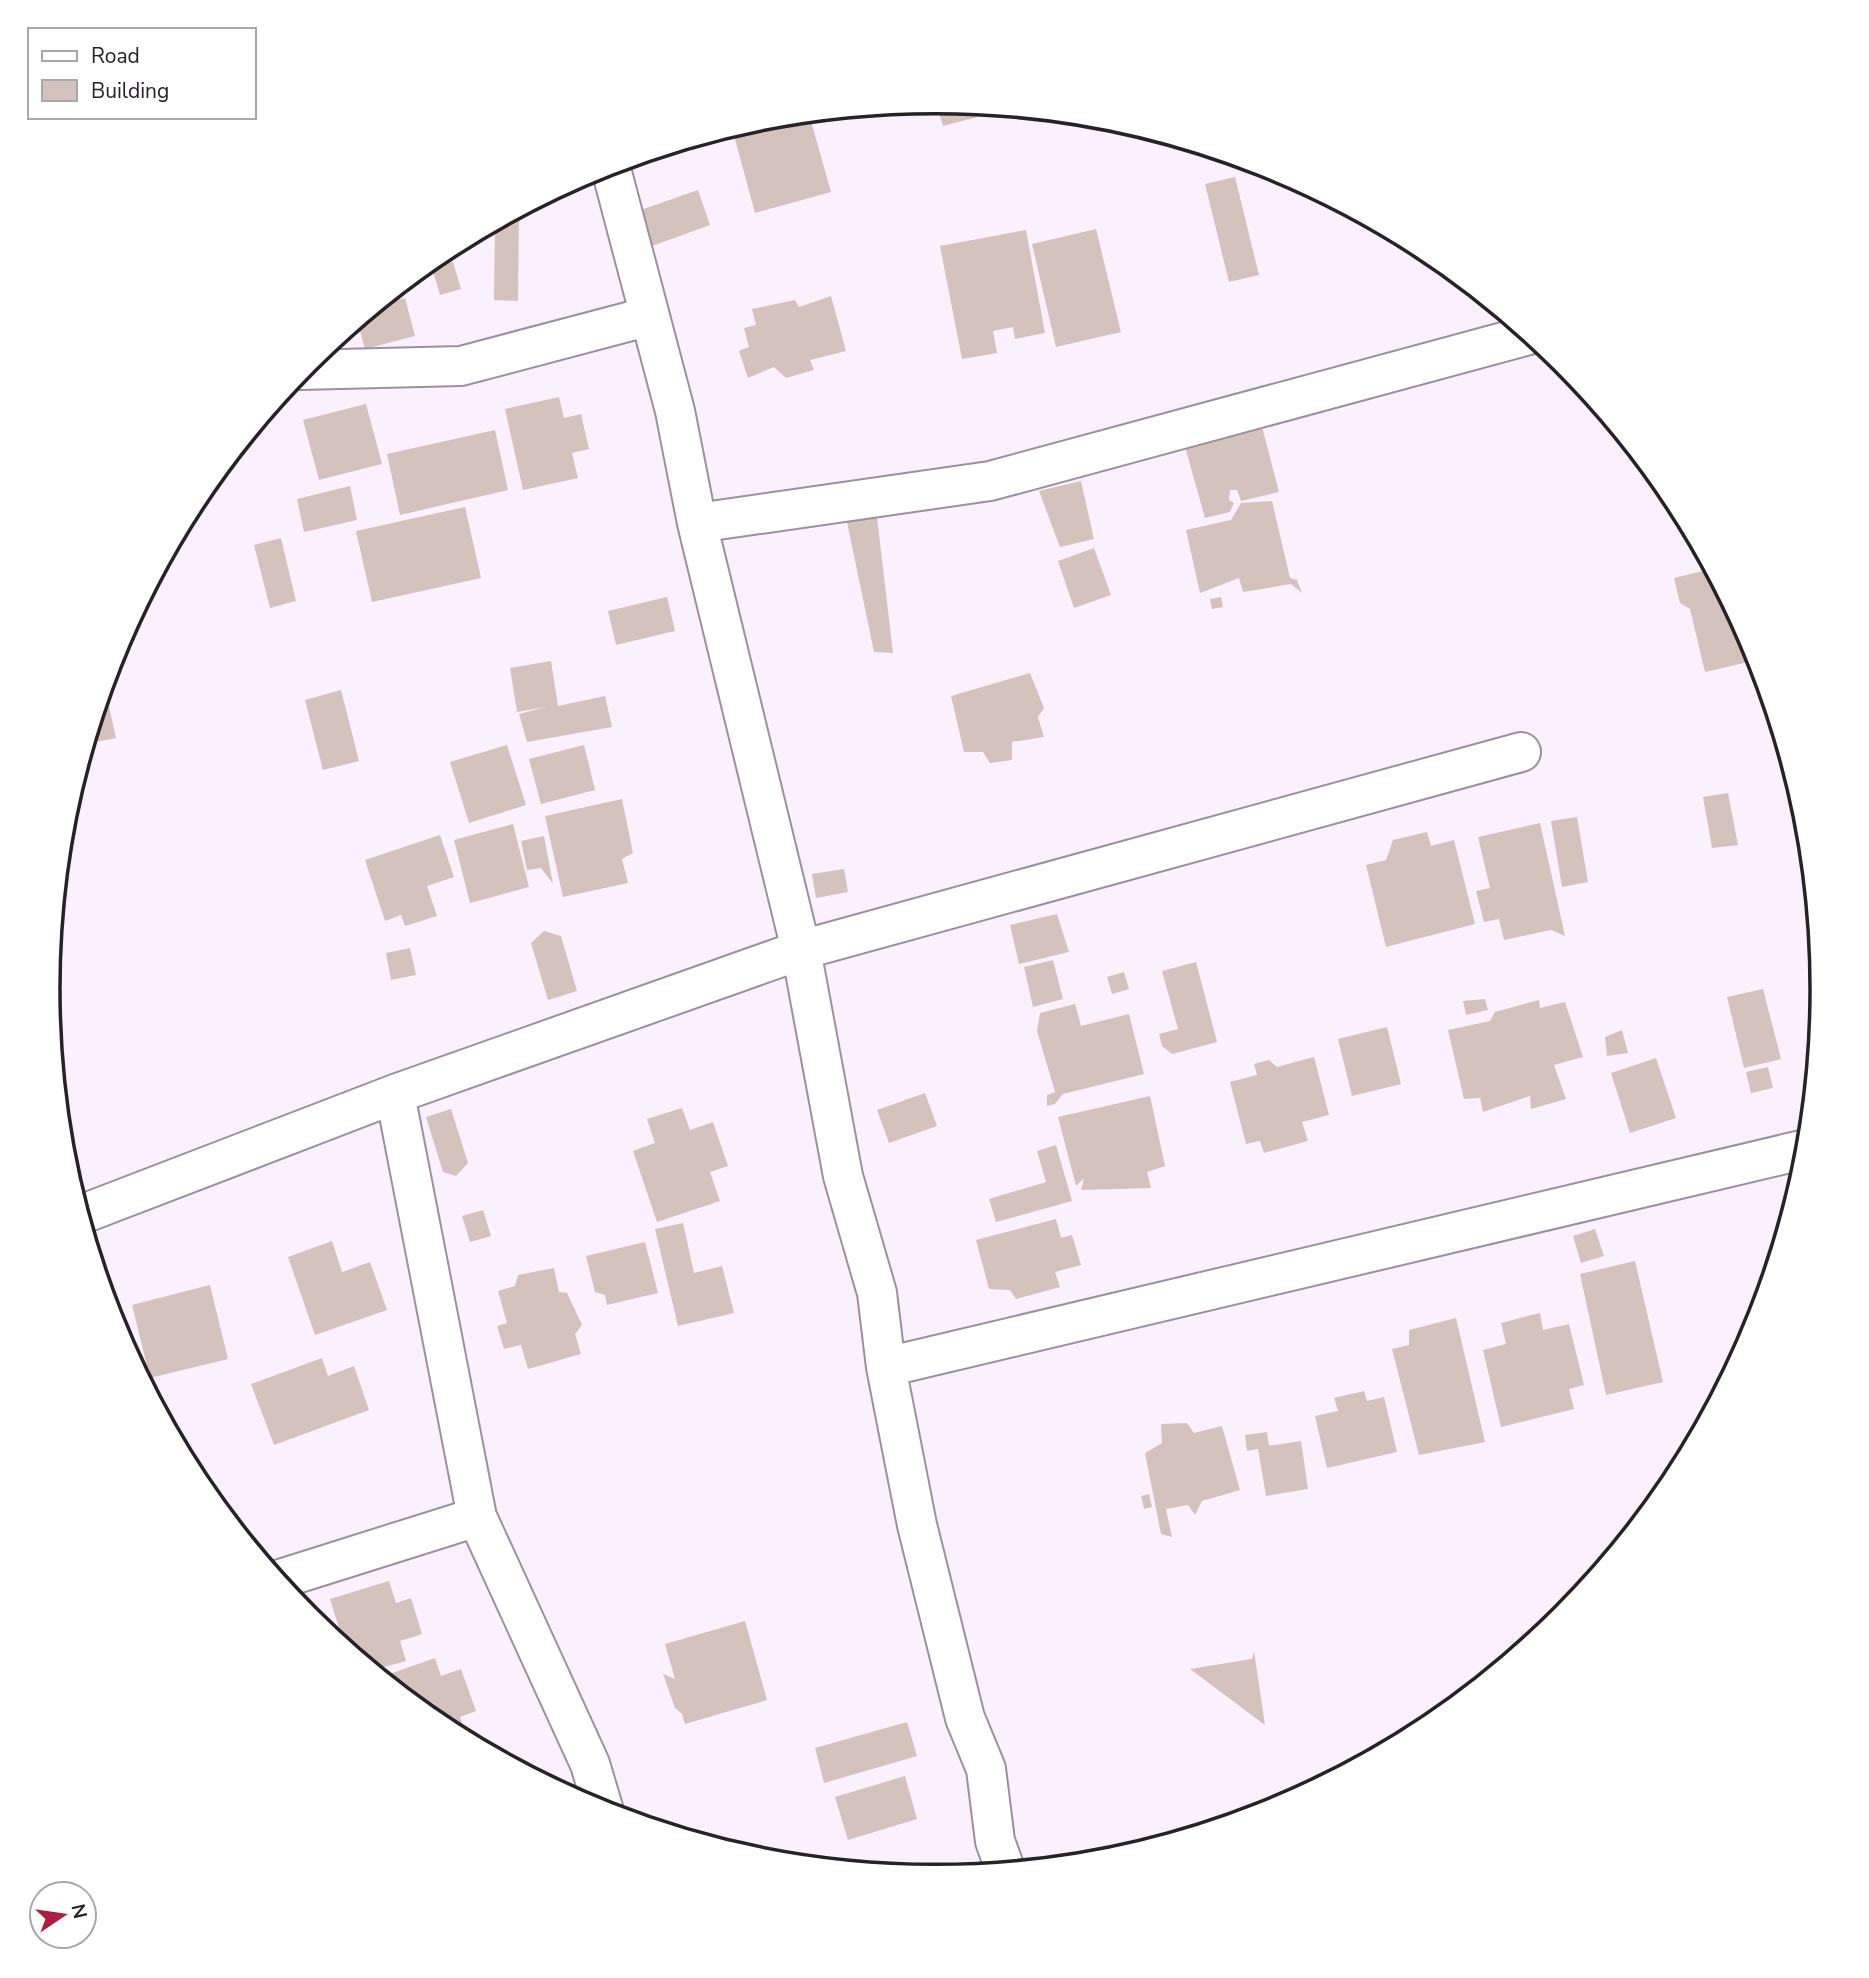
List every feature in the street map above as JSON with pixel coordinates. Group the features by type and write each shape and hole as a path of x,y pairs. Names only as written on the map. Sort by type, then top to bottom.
{"street":[{"path":"613,176 675,411 697,523 801,950 843,1176 877,1293 886,1367 917,1525 965,1718 986,1769 995,1841 1002,1861"},
{"path":"316,370 461,366 650,316"},
{"path":"697,523 990,481 1518,338"},
{"path":"88,1212 395,1094 801,950 1521,752"},
{"path":"395,1094 477,1517 590,1764 600,1797"},
{"path":"886,1367 1794,1152"},
{"path":"287,1577 477,1517"}],"building":[{"path":"940,114 983,116 943,126"},
{"path":"811,123 831,192 755,213 735,138"},
{"path":"1235,177 1259,275 1229,282 1205,184"},
{"path":"698,190 710,225 644,249 632,213"},
{"path":"519,219 518,301 494,300 495,232"},
{"path":"1096,229 1121,332 1056,347 1032,244"},
{"path":"1026,230 1045,333 1015,339 1013,327 993,331 997,353 962,359 940,246"},
{"path":"453,262 461,289 440,295 433,272"},
{"path":"831,296 846,351 810,360 814,370 786,378 774,367 748,378 739,351 749,347 744,328 756,325 752,309 795,300 799,307"},
{"path":"405,298 415,336 365,349 360,330 395,301"},
{"path":"559,397 564,418 581,414 589,449 572,453 578,478 523,490 505,409"},
{"path":"366,404 382,464 319,480 303,420"},
{"path":"1261,423 1279,492 1241,501 1237,490 1230,490 1229,500 1234,503 1230,512 1205,518 1183,440"},
{"path":"495,430 508,490 400,515 387,454"},
{"path":"1081,481 1094,539 1060,547 1039,491"},
{"path":"350,486 357,520 304,532 297,499"},
{"path":"1272,501 1290,578 1297,580 1302,593 1291,584 1243,592 1239,578 1200,593 1186,530 1231,520 1241,503"},
{"path":"465,507 481,578 372,602 356,531"},
{"path":"863,515 877,517 893,653 874,652 847,522"},
{"path":"281,538 296,601 270,608 254,545"},
{"path":"1094,548 1111,595 1074,608 1058,561"},
{"path":"1702,571 1746,663 1705,672 1690,609 1680,603 1674,578"},
{"path":"667,597 675,631 616,645 608,611"},
{"path":"1221,597 1223,607 1212,609 1210,599"},
{"path":"551,661 558,706 605,696 612,727 527,742 519,714 546,707 517,712 510,668"},
{"path":"1030,673 1044,708 1038,717 1044,737 1012,742 1012,760 990,763 983,752 964,752 951,696"},
{"path":"341,690 359,761 323,770 305,700"},
{"path":"108,702 116,738 95,742"},
{"path":"507,745 526,805 469,823 450,762"},
{"path":"584,745 595,790 541,804 529,759"},
{"path":"1728,793 1738,845 1712,848 1703,797"},
{"path":"622,799 633,853 622,859 628,883 563,897 545,816"},
{"path":"1577,817 1588,882 1562,887 1551,821"},
{"path":"1540,823 1565,936 1551,930 1504,940 1499,919 1484,922 1476,891 1490,888 1478,837"},
{"path":"513,824 529,887 470,903 454,840"},
{"path":"1427,832 1431,846 1454,840 1475,924 1386,947 1366,865 1386,860 1393,840"},
{"path":"440,835 454,877 427,886 437,916 405,926 401,915 385,921 365,860"},
{"path":"544,836 553,884 541,868 527,870 521,841"},
{"path":"844,869 848,892 816,898 812,874"},
{"path":"1057,914 1069,952 1019,964 1010,925"},
{"path":"544,931 561,936 577,991 548,1000 531,943"},
{"path":"410,948 416,975 391,980 386,953"},
{"path":"1053,960 1063,999 1033,1007 1024,967"},
{"path":"1196,962 1217,1042 1172,1054 1162,1046 1159,1034 1178,1029 1162,971"},
{"path":"1124,972 1129,989 1112,994 1107,977"},
{"path":"1763,989 1781,1059 1744,1068 1727,997"},
{"path":"1485,999 1488,1010 1466,1015 1463,1001"},
{"path":"1539,1000 1540,1008 1565,1002 1583,1057 1554,1065 1566,1099 1531,1109 1530,1096 1483,1112 1480,1098 1464,1099 1448,1030 1490,1021 1495,1012"},
{"path":"1075,1004 1081,1026 1129,1014 1144,1074 1063,1094 1055,1104 1047,1106 1047,1095 1055,1092 1037,1031 1040,1013"},
{"path":"1387,1027 1401,1084 1352,1096 1338,1039"},
{"path":"1622,1030 1628,1053 1607,1056 1605,1037"},
{"path":"1314,1057 1329,1115 1302,1122 1308,1141 1264,1153 1260,1141 1246,1144 1230,1082 1257,1075 1254,1064 1269,1060 1277,1067"},
{"path":"1656,1058 1676,1118 1630,1133 1611,1073"},
{"path":"1768,1067 1773,1088 1751,1093 1746,1072"},
{"path":"925,1093 937,1126 889,1143 877,1110"},
{"path":"1150,1096 1165,1166 1147,1172 1151,1188 1081,1190 1084,1178 1076,1186 1058,1117"},
{"path":"682,1108 690,1130 713,1122 728,1166 710,1172 720,1201 657,1222 633,1151 655,1143 647,1119"},
{"path":"451,1109 468,1163 456,1176 443,1172 426,1117"},
{"path":"1056,1145 1072,1201 996,1222 989,1199 1046,1182 1037,1151"},
{"path":"483,1210 491,1236 470,1242 462,1216"},
{"path":"1056,1219 1061,1238 1072,1235 1081,1265 1055,1272 1060,1287 1016,1299 1010,1290 989,1289 976,1240"},
{"path":"683,1223 694,1273 722,1266 734,1313 678,1326 655,1229"},
{"path":"1595,1229 1604,1256 1581,1263 1573,1236"},
{"path":"332,1241 342,1272 370,1262 387,1310 315,1335 288,1257"},
{"path":"645,1242 658,1293 607,1305 605,1295 595,1292 586,1256"},
{"path":"1635,1261 1663,1382 1606,1395 1580,1274"},
{"path":"554,1268 559,1292 567,1293 582,1325 575,1334 581,1354 528,1369 521,1345 504,1349 497,1326 507,1323 498,1291 515,1286 518,1275"},
{"path":"210,1285 228,1359 151,1378 132,1305"},
{"path":"1540,1313 1543,1330 1569,1324 1584,1385 1569,1389 1574,1409 1501,1427 1483,1350 1506,1344 1501,1323"},
{"path":"1456,1318 1485,1442 1419,1455 1392,1349 1409,1345 1409,1330"},
{"path":"322,1358 328,1376 354,1366 369,1410 274,1445 251,1384"},
{"path":"1364,1391 1367,1401 1384,1397 1397,1452 1327,1468 1315,1416 1338,1411 1334,1398"},
{"path":"1187,1423 1194,1433 1222,1426 1240,1490 1202,1501 1195,1515 1188,1505 1166,1509 1172,1537 1161,1534 1145,1453 1162,1443 1161,1424"},
{"path":"1267,1432 1269,1446 1301,1441 1308,1489 1266,1496 1258,1449 1247,1451 1245,1435"},
{"path":"1149,1494 1152,1507 1144,1509 1141,1496"},
{"path":"389,1581 396,1603 411,1598 422,1634 400,1641 406,1661 383,1667 340,1630 330,1599"},
{"path":"745,1621 767,1700 685,1724 682,1714 675,1708 663,1674 675,1679 665,1644"},
{"path":"1254,1651 1265,1725 1190,1669 1252,1659"},
{"path":"435,1658 441,1676 461,1669 476,1711 460,1717 464,1727 391,1674"},
{"path":"907,1722 917,1756 824,1783 815,1748"},
{"path":"905,1776 917,1819 848,1840 835,1797"}]}
